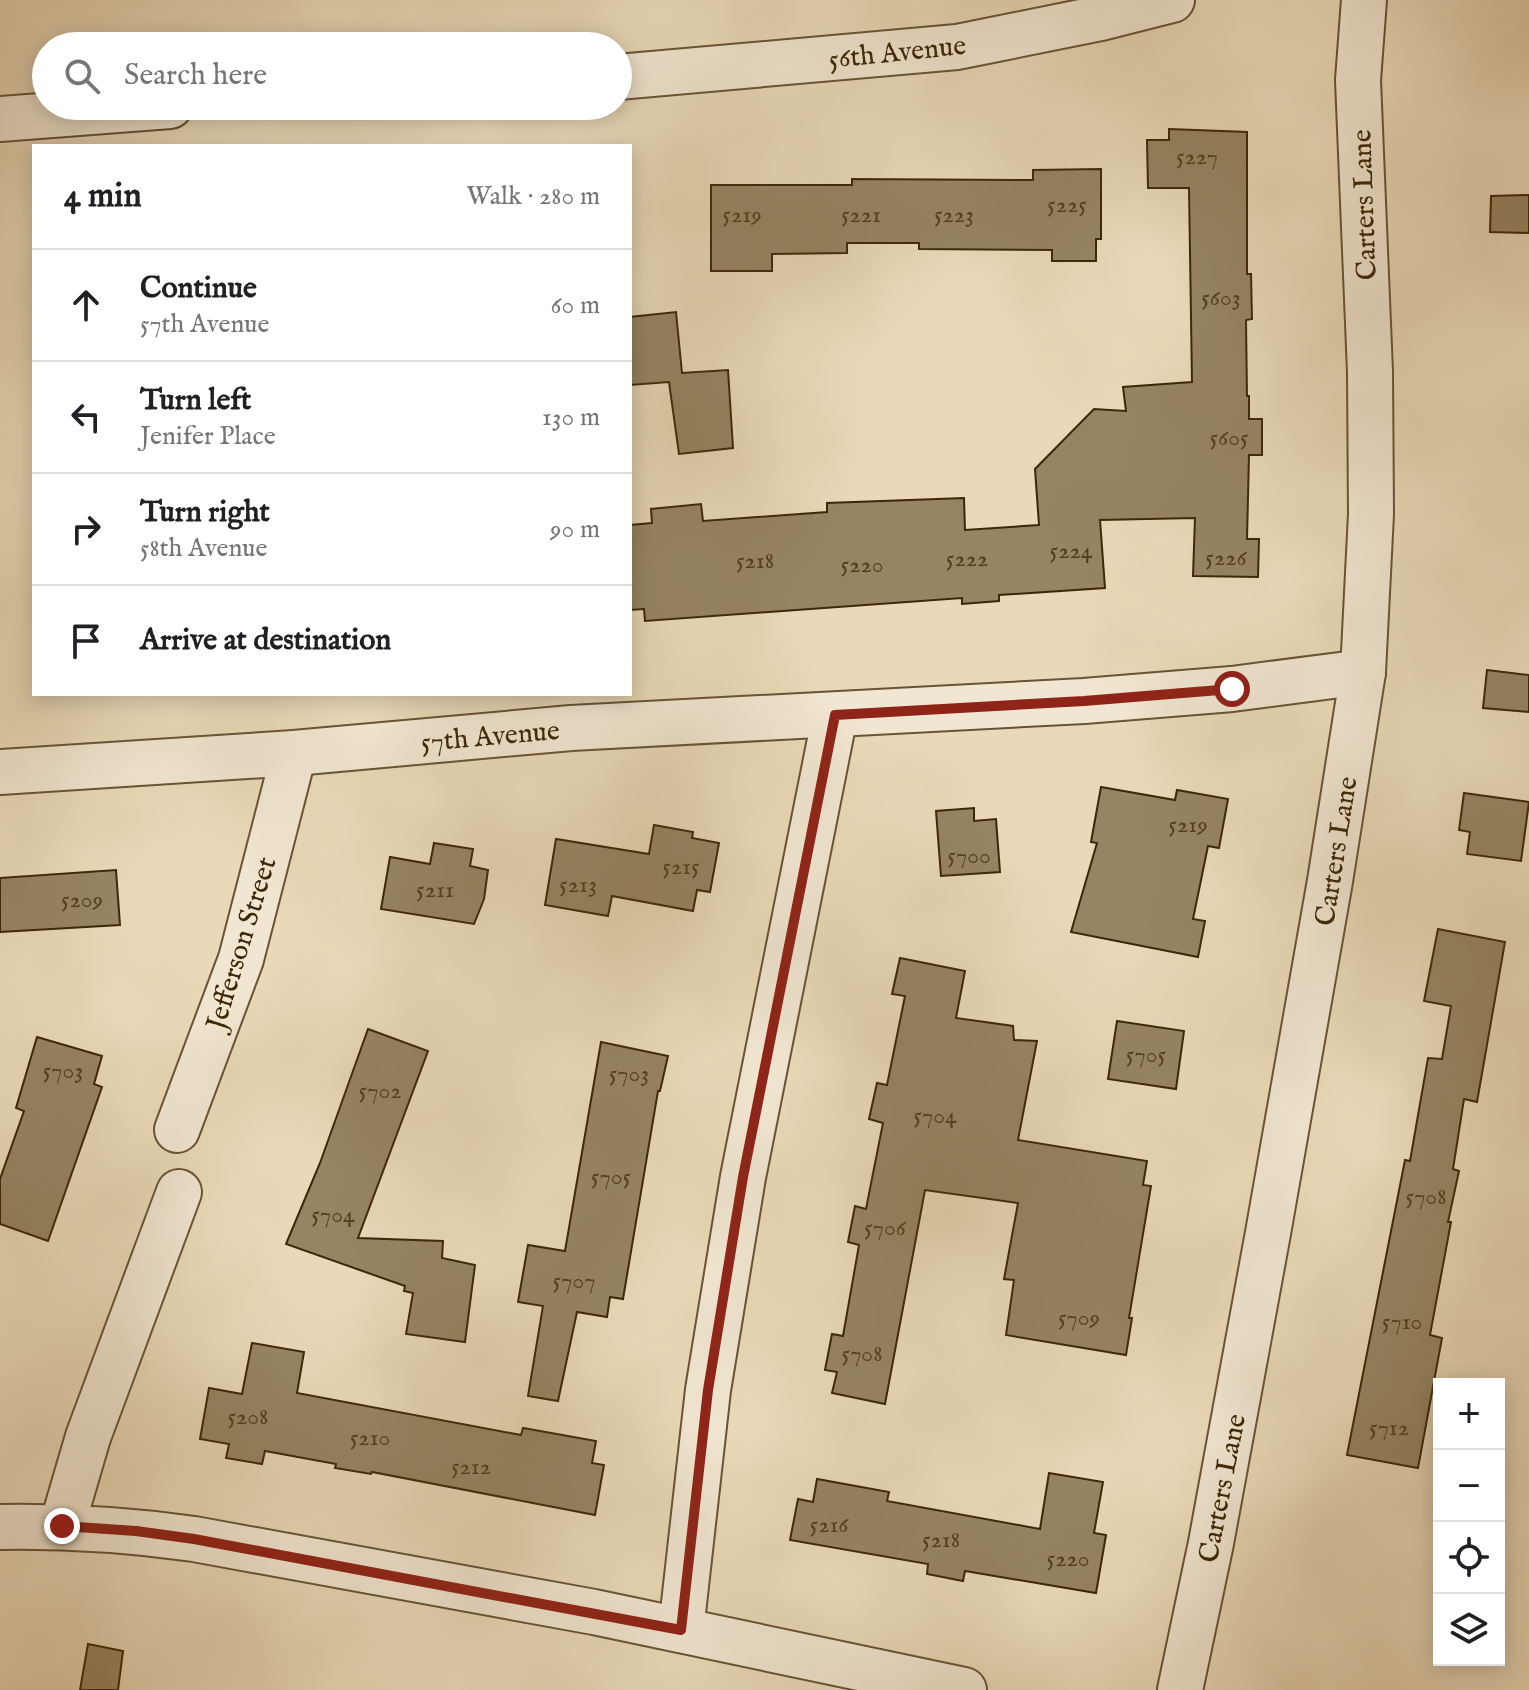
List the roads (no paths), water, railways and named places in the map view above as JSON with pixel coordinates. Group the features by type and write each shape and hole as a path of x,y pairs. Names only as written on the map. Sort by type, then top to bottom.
{"street":[{"name":"56th Avenue","path":"632,76 957,47 1101,18 1172,0"},
{"name":"Carters Lane","path":"1180,1690 1211,1543 1271,1218 1363,672 1371,514 1370,372 1358,80 1364,0"},
{"path":"0,119 32,117"},
{"name":"57th Avenue","path":"0,772 294,753 571,728 1084,701 1232,689 1363,672"},
{"path":"681,1630 708,1390 738,1207 835,715"},
{"name":"Jefferson Street","path":"177,1130 241,959 294,753"},
{"path":"62,1526 88,1437 179,1192"},
{"path":"0,1527 62,1526 194,1539 681,1630 964,1690"}]}
